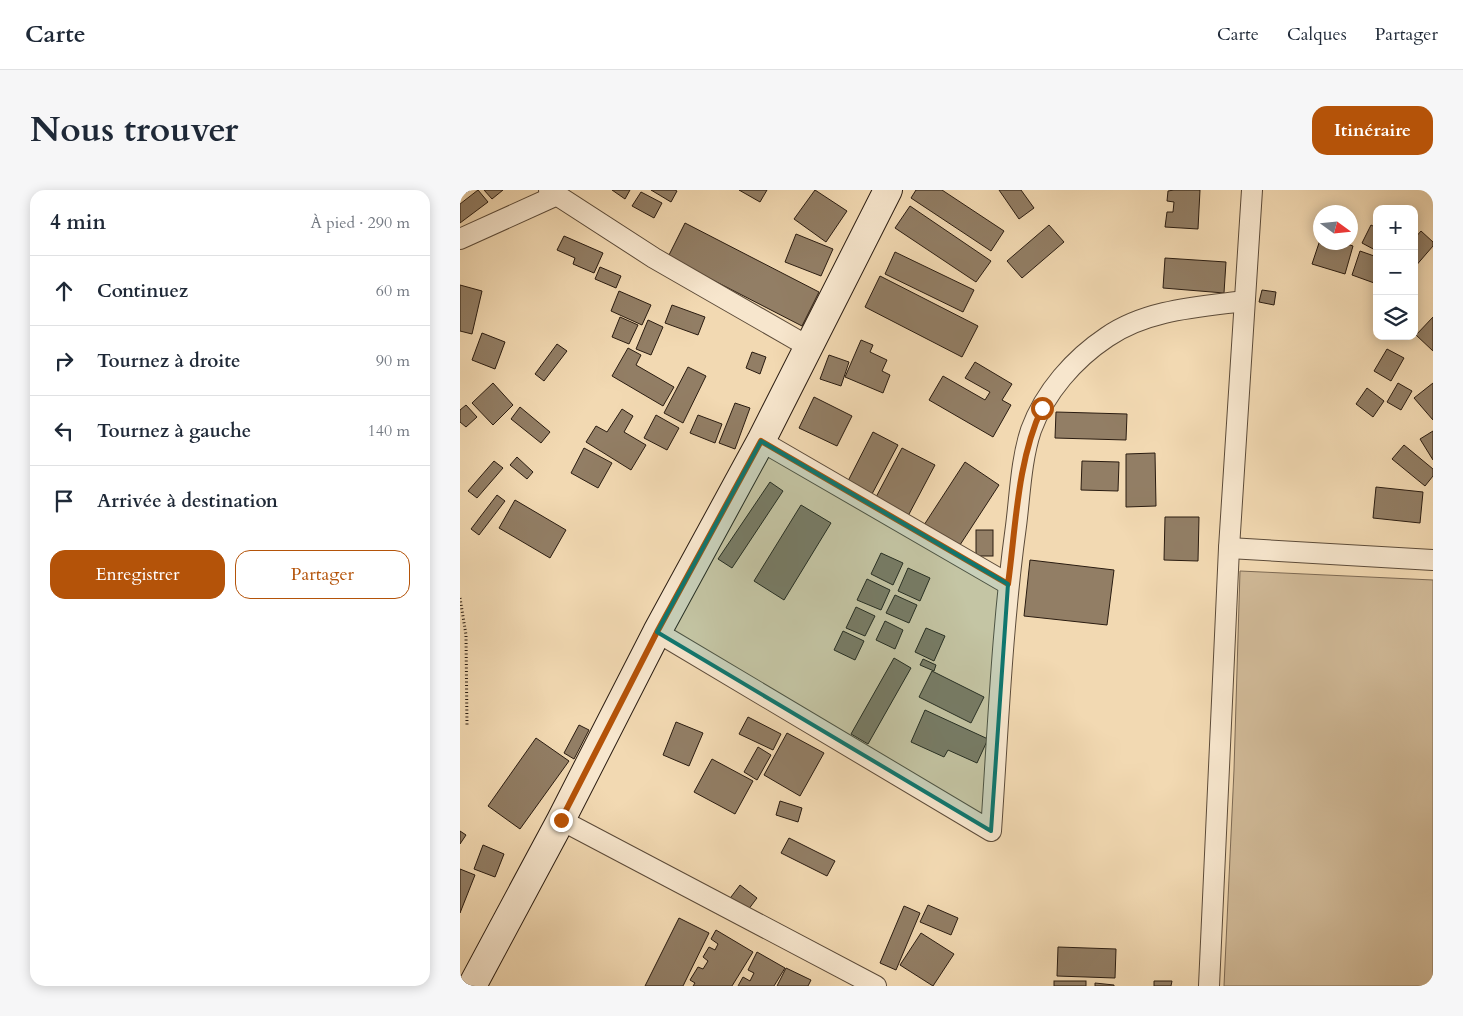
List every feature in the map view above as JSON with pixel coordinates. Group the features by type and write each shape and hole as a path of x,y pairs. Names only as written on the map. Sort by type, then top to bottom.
{"street":[{"path":"472,986 561,820 657,632 761,441 888,190"},
{"path":"1208,986 1230,548 1252,190"},
{"path":"460,238 552,193 654,258 809,347"},
{"path":"657,632 990,831 1008,584 1025,452 1032,429 1042,408 1060,380 1078,360 1108,336 1145,318 1244,301"},
{"path":"761,441 1008,584"},
{"path":"1230,548 1433,560"},
{"path":"561,820 876,986"}],"path":[{"path":"460,598 466,635 467,726"}],"highlighted area":[{"path":"761,441 1008,584 991,831 657,632"}],"shaded area":[{"path":"1240,571 1433,580 1433,986 1224,986 1234,770"}],"building":[{"path":"460,190 470,190 460,196"},
{"path":"478,190 488,202 460,223 460,204"},
{"path":"484,190 503,190 492,199"},
{"path":"612,190 630,190 625,199"},
{"path":"651,190 675,190 677,191 671,202"},
{"path":"739,190 767,190 760,202"},
{"path":"815,190 847,211 826,242 794,219"},
{"path":"916,190 942,190 1004,231 991,251 911,198"},
{"path":"999,190 1021,190 1034,208 1019,219"},
{"path":"1200,190 1198,229 1165,227 1167,212 1173,212 1174,202 1167,201 1168,191"},
{"path":"641,192 662,203 654,218 632,206"},
{"path":"910,206 991,261 976,282 895,228"},
{"path":"685,223 819,292 802,326 668,257"},
{"path":"1049,225 1064,242 1022,278 1007,261"},
{"path":"1371,225 1373,226 1373,249 1362,243"},
{"path":"1421,231 1433,242 1433,246 1418,263 1418,250 1418,234"},
{"path":"796,234 833,249 821,276 785,262"},
{"path":"564,236 603,253 594,273 573,264 575,258 557,250"},
{"path":"1317,250 1352,250 1345,274 1312,264"},
{"path":"1360,251 1373,256 1373,283 1352,275"},
{"path":"895,252 974,290 963,312 885,274"},
{"path":"1165,258 1226,262 1224,293 1163,288"},
{"path":"600,267 621,276 616,288 595,279"},
{"path":"880,276 978,326 962,357 865,307"},
{"path":"460,285 482,291 472,334 460,331"},
{"path":"1262,290 1276,292 1274,305 1259,302"},
{"path":"619,291 651,305 642,325 611,311"},
{"path":"672,305 705,317 698,335 665,323"},
{"path":"620,317 638,325 629,344 612,337"},
{"path":"1433,317 1433,351 1418,337 1418,333"},
{"path":"648,320 663,327 651,355 636,349"},
{"path":"482,333 505,342 495,369 472,360"},
{"path":"861,340 873,345 870,352 887,360 882,371 890,375 883,393 845,377"},
{"path":"557,344 567,351 544,381 535,374"},
{"path":"628,348 641,355 636,365 674,387 663,406 612,376"},
{"path":"1387,349 1404,358 1391,381 1374,371"},
{"path":"752,352 766,357 760,374 746,368"},
{"path":"829,355 849,362 841,386 820,379"},
{"path":"975,362 1012,384 1002,400 1011,405 993,437 929,400 943,376 985,400 990,392 965,378"},
{"path":"688,367 706,376 683,423 664,413"},
{"path":"493,383 513,405 493,425 472,403"},
{"path":"1398,383 1412,391 1401,410 1387,402"},
{"path":"1433,383 1433,420 1414,398"},
{"path":"1367,388 1384,401 1373,417 1356,404"},
{"path":"814,397 852,416 837,446 799,428"},
{"path":"735,403 750,408 735,449 719,443"},
{"path":"466,405 477,417 466,427 460,422 460,410"},
{"path":"520,407 550,432 541,443 511,419"},
{"path":"622,409 633,416 624,432 646,445 631,470 586,442 596,426 607,432"},
{"path":"1056,412 1127,414 1126,440 1055,438"},
{"path":"656,415 679,428 667,450 644,438"},
{"path":"698,415 722,424 715,443 690,433"},
{"path":"1433,431 1433,460 1420,439"},
{"path":"873,432 898,445 872,494 848,481"},
{"path":"1404,445 1433,469 1433,476 1425,486 1392,459"},
{"path":"584,448 612,463 598,488 571,473"},
{"path":"902,448 935,465 908,516 875,499"},
{"path":"1155,453 1156,506 1126,507 1126,454"},
{"path":"517,457 533,472 527,479 510,465"},
{"path":"494,461 503,468 477,498 468,491"},
{"path":"1082,461 1119,462 1118,491 1081,490"},
{"path":"965,462 999,485 958,548 924,525"},
{"path":"770,482 783,491 732,568 718,559"},
{"path":"1376,487 1423,492 1420,523 1373,518"},
{"path":"497,495 505,501 479,535 471,529"},
{"path":"515,500 566,530 550,558 499,528"},
{"path":"801,505 831,523 784,600 754,581"},
{"path":"1165,517 1199,517 1198,561 1164,560"},
{"path":"976,530 993,530 993,556 976,556"},
{"path":"881,553 903,563 893,585 871,574"},
{"path":"1030,560 1114,570 1107,625 1024,616"},
{"path":"908,568 930,578 920,601 898,591"},
{"path":"867,579 890,590 881,610 857,600"},
{"path":"895,595 917,605 909,623 886,613"},
{"path":"856,607 875,616 865,636 846,628"},
{"path":"885,621 903,630 895,649 876,640"},
{"path":"926,628 945,636 934,661 915,652"},
{"path":"843,631 864,641 855,660 834,650"},
{"path":"894,658 911,668 868,744 851,734"},
{"path":"923,659 936,665 934,671 920,665"},
{"path":"932,671 984,697 971,723 919,697"},
{"path":"925,710 988,739 977,763 948,750 944,757 911,742"},
{"path":"748,717 781,734 773,750 739,734"},
{"path":"676,722 703,733 689,766 663,755"},
{"path":"579,725 589,730 574,759 564,753"},
{"path":"787,733 824,753 800,796 764,775"},
{"path":"536,738 569,761 520,829 488,806"},
{"path":"758,747 771,755 757,780 744,772"},
{"path":"712,759 753,781 735,814 694,792"},
{"path":"780,801 802,808 798,822 776,815"},
{"path":"460,831 466,835 460,844"},
{"path":"789,838 835,861 827,876 781,853"},
{"path":"483,845 504,854 495,877 474,869"},
{"path":"460,869 475,875 460,913"},
{"path":"740,885 757,898 745,914 728,901"},
{"path":"928,905 958,918 951,935 920,922"},
{"path":"904,906 920,913 896,970 880,963"},
{"path":"679,918 709,933 683,986 645,986"},
{"path":"716,930 753,952 732,986 693,986 695,983 690,980 698,967 703,969 708,961 703,957 709,947 715,950 718,944 711,939"},
{"path":"921,933 954,954 933,986 900,965"},
{"path":"1058,947 1116,949 1115,978 1057,976"},
{"path":"757,952 785,968 774,986 738,986 743,977 750,981 754,973 748,970"},
{"path":"786,968 811,980 808,986 777,986"},
{"path":"1054,981 1086,981 1086,986 1054,986"},
{"path":"1154,981 1172,981 1171,986 1154,986"},
{"path":"1095,983 1114,985 1114,986 1095,986"}],"route":[{"path":"561,820 657,632 761,441 1008,584 1025,452 1032,429 1042,408"}]}
